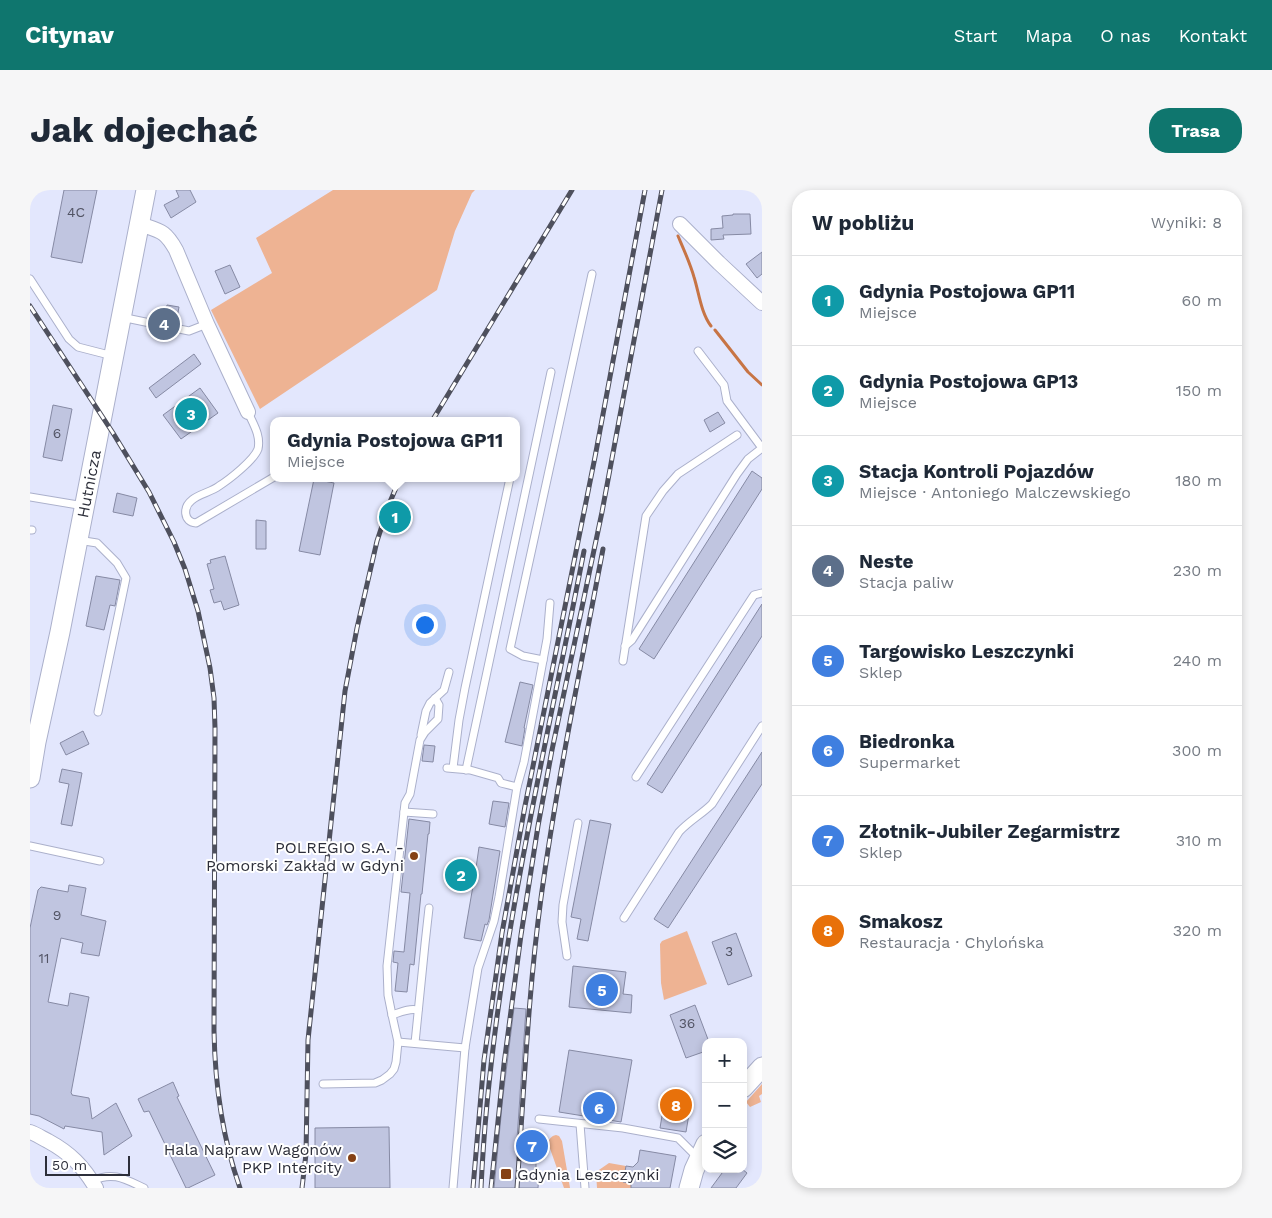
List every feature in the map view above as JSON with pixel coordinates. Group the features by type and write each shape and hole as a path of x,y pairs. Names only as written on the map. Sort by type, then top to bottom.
{"main road":[{"name":"Hutnicza","path":"30,778 33,742 60,632 146,190"},
{"path":"747,1084 762,1067"},
{"path":"689,1188 702,1151"}],"street":[{"path":"140,224 158,230 170,239 248,412"},
{"path":"680,224 762,303"},
{"path":"30,1132 66,1152 82,1166 94,1185"}],"lane":[{"path":"543,660 523,656 510,649 592,274"},
{"path":"30,279 70,340 78,347 114,356"},
{"path":"121,317 189,330 207,324"},
{"path":"625,646 632,640 737,474 748,459 762,448 727,401 724,385 698,351"},
{"path":"466,770 551,372"},
{"path":"248,412 258,436 259,443 256,454 218,486 193,499 186,508 186,515 190,522 196,523 270,478"},
{"path":"623,661 646,516 663,491 678,474 737,435"},
{"path":"509,482 465,688 450,768 498,778 502,783 517,787"},
{"path":"30,497 84,506"},
{"path":"78,540 97,543 117,563 126,578 98,712"},
{"path":"636,777 706,666 752,598 762,593"},
{"path":"453,1188 466,1048 478,968 494,921 498,902 517,787 524,762 547,640 550,603"},
{"path":"323,1084 375,1083 388,1077 394,1069 398,1042 388,995 388,966 405,803 410,794 426,711 430,703 444,690 449,672"},
{"path":"420,740 438,719 439,706 435,698"},
{"path":"624,918 679,832 712,804 762,726"},
{"path":"404,812 433,814"},
{"path":"567,956 562,922 563,905 578,824"},
{"path":"30,846 100,861"},
{"path":"415,1043 429,908"},
{"path":"392,1015 405,1010 418,1010"},
{"path":"398,1042 466,1048"},
{"path":"538,1120 624,1128 678,1138 702,1151"},
{"path":"580,1124 585,1188"},
{"path":"94,1185 101,1177 116,1176 144,1188"}],"shaded area":[{"path":"333,190 475,190 455,231 437,290 260,409 211,310 272,273 256,238"},
{"path":"687,931 707,984 664,1000 661,983 660,944 662,941"},
{"path":"762,1084 762,1094 759,1096 761,1102 750,1107 747,1101"},
{"path":"556,1135 562,1141 570,1188 564,1188 548,1143 550,1138"},
{"path":"609,1163 626,1166 623,1182 631,1183 631,1188 597,1188 596,1172"}],"building":[{"path":"64,190 97,190 82,263 51,257"},
{"path":"176,190 190,190 196,202 171,218 164,205 179,197"},
{"path":"750,214 751,234 723,235 724,239 711,240 711,229 723,228 722,216"},
{"path":"762,252 762,274 757,278 746,264"},
{"path":"230,265 240,287 225,294 215,271"},
{"path":"167,305 179,307 176,323 164,320"},
{"path":"194,354 201,364 156,398 149,388"},
{"path":"200,388 218,413 181,439 163,415"},
{"path":"53,405 72,409 62,461 43,457"},
{"path":"718,412 725,423 710,432 704,420"},
{"path":"752,471 762,478 762,489 654,659 639,649"},
{"path":"313,482 334,483 320,555 299,551"},
{"path":"117,493 137,498 133,516 113,512"},
{"path":"256,520 266,521 266,549 256,549"},
{"path":"225,556 239,605 224,610 221,601 214,603 210,590 214,589 207,564 211,563 210,560"},
{"path":"96,576 120,580 115,606 110,605 104,630 86,626"},
{"path":"762,604 762,636 662,793 647,784"},
{"path":"520,682 533,685 522,746 505,742"},
{"path":"83,731 89,744 66,755 60,743"},
{"path":"424,745 435,746 433,762 422,761"},
{"path":"762,752 762,784 668,928 654,919"},
{"path":"62,769 82,773 72,826 61,824 69,784 59,782"},
{"path":"493,801 509,803 505,827 489,824"},
{"path":"409,819 430,822 414,965 410,964 407,992 395,991 398,963 393,962 394,951 404,952 410,893 401,892"},
{"path":"590,820 611,824 588,941 577,939 581,919 571,917"},
{"path":"479,847 500,851 489,920 487,925 485,924 481,941 464,938 473,886 456,884 458,865 476,868"},
{"path":"69,885 86,888 81,915 106,921 99,956 81,953 83,943 61,938 48,1002 68,1006 70,993 89,997 71,1093 72,1095 89,1098 92,1119 116,1103 132,1136 104,1155 102,1132 65,1126 64,1129 39,1116 30,1114 30,928 38,890 41,887 68,892"},
{"path":"736,933 752,976 728,985 712,942"},
{"path":"573,966 626,972 623,994 632,995 631,1013 569,1007"},
{"path":"695,1005 707,1038 702,1038 702,1052 686,1058 670,1015"},
{"path":"514,1008 526,1009 517,1139 532,1140 536,1150 534,1158 536,1172 539,1172 538,1188 494,1188"},
{"path":"569,1050 632,1060 621,1122 559,1112"},
{"path":"173,1082 179,1096 177,1097 215,1175 188,1188 186,1188 149,1111 144,1112 138,1099"},
{"path":"665,1098 691,1102 686,1132 660,1128"},
{"name":"Hala Napraw Wagonów PKP Intercity","path":"389,1127 390,1188 315,1188 315,1128"},
{"path":"640,1150 676,1156 670,1188 631,1188 631,1183 623,1182 626,1166 633,1167 638,1162"},
{"path":"722,1173 747,1173 736,1188 711,1188"}],"waterway":[{"path":"678,236 687,256 703,309 711,326"},
{"path":"715,330 748,372 762,385"}],"railway":[{"path":"434,417 572,190"},
{"path":"473,1188 484,1060 502,933 645,190"},
{"path":"491,1188 504,1064 538,826 602,512 662,190"},
{"path":"30,306 149,492 174,542 185,569 198,611 214,698 214,1031 216,1071 228,1150 240,1188"},
{"path":"302,1188 306,1154 308,1040 345,691 377,541 398,482"},
{"path":"517,1188 530,1006 541,898 562,767 603,549"},
{"path":"481,1188 487,1108 507,948 536,789 584,551"}],"place":[{"name":"Neste","path":"164,324"},
{"name":"Stacja Kontroli Pojazdów","path":"191,414"},
{"name":"Gdynia Postojowa GP11","path":"395,517"},
{"name":"POLREGIO S.A. - Pomorski Zakład w Gdyni","path":"414,856"},
{"name":"Gdynia Postojowa GP13","path":"461,875"},
{"name":"Targowisko Leszczynki","path":"602,990"},
{"name":"Smakosz","path":"676,1105"},
{"name":"Biedronka","path":"599,1108"},
{"name":"Złotnik-Jubiler Zegarmistrz","path":"532,1146"},
{"name":"Hala Napraw Wagonów PKP Intercity","path":"352,1158"},
{"name":"Gdynia Leszczynki","path":"506,1174"}]}
